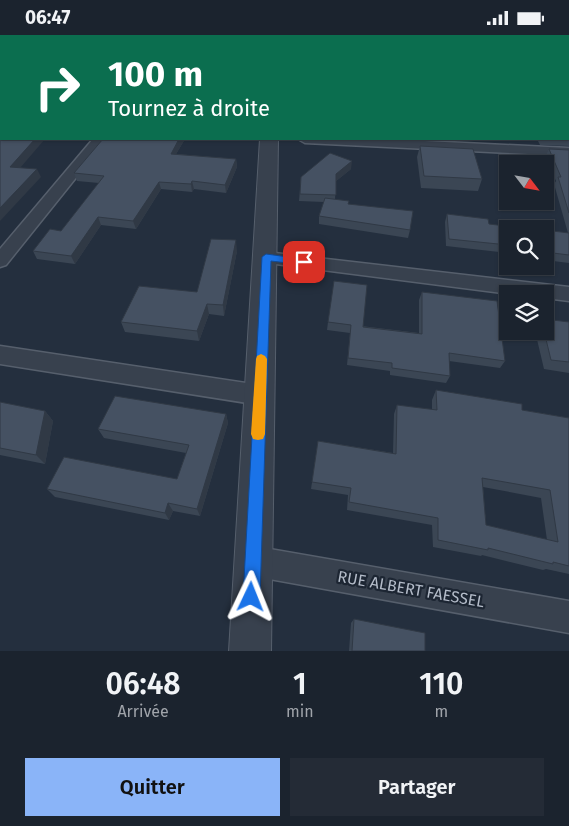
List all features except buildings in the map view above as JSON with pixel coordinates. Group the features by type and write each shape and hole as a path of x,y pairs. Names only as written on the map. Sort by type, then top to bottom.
{"street":[{"path":"0,261 99,140"},
{"path":"250,651 269,140"},
{"path":"325,140 569,152"},
{"path":"266,257 569,293"},
{"path":"0,355 260,395"},
{"name":"RUE ALBERT FAESSEL","path":"253,561 569,617"}],"slow traffic":[{"path":"258,434 261,359"}],"route":[{"path":"251,597 266,257 304,262"}]}
